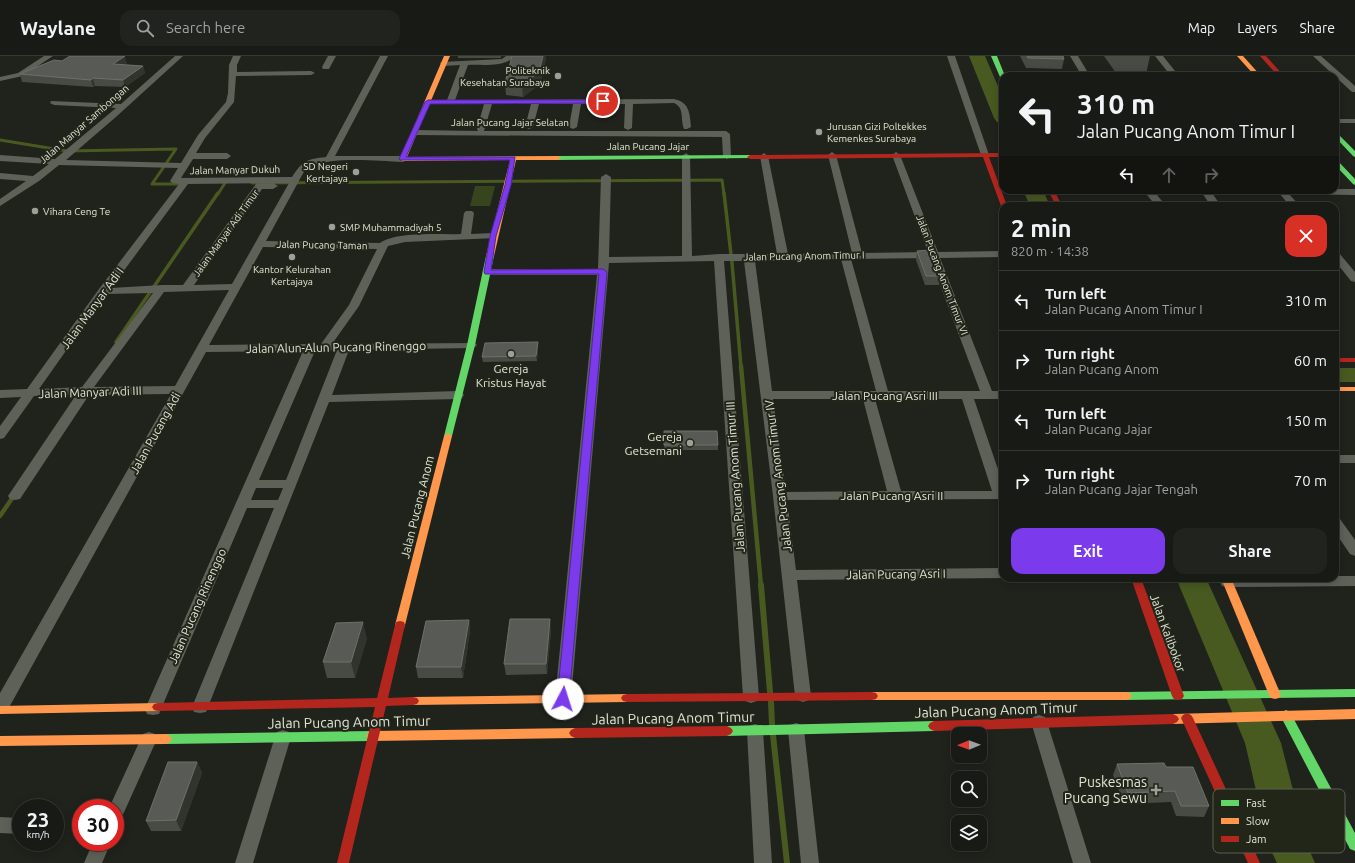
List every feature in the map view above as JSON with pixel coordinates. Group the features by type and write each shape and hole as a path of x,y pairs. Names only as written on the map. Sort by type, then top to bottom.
{"street":[{"path":"0,79 19,76 49,56"},
{"name":"Jalan Manyar Sambongan","path":"0,203 36,179 70,152 179,56"},
{"name":"Jalan Manyar Dukuh","path":"237,56 233,65 232,93 230,102 181,166 175,181 184,184 294,183"},
{"path":"326,67 332,56"},
{"path":"329,159 384,56"},
{"path":"402,159 415,133 446,60 465,63 505,60 510,56"},
{"path":"951,56 999,192"},
{"path":"994,56 1001,72"},
{"path":"1074,56 1084,72"},
{"path":"1159,56 1172,72"},
{"path":"1240,56 1254,72"},
{"path":"1263,56 1277,72"},
{"path":"1317,56 1335,72"},
{"path":"494,71 496,61"},
{"path":"450,102 466,71 465,63"},
{"path":"233,78 311,73"},
{"path":"1339,76 1355,90"},
{"path":"233,78 279,81"},
{"path":"628,128 629,101"},
{"path":"428,102 677,101 682,103 684,106 687,128"},
{"path":"481,129 489,102"},
{"path":"529,127 535,102"},
{"path":"573,126 577,102"},
{"path":"54,103 121,106"},
{"path":"1339,121 1355,121"},
{"name":"Jalan Pucang Jajar Selatan","path":"415,133 726,134 727,156"},
{"path":"1339,138 1355,156"},
{"path":"832,155 857,255"},
{"name":"Jalan Pucang Anom Timur VI","path":"896,155 987,395"},
{"name":"Jalan Pucang Jajar","path":"311,162 329,159 999,155"},
{"path":"190,156 227,156"},
{"path":"686,156 687,258"},
{"path":"764,156 783,257"},
{"path":"1339,157 1355,156"},
{"path":"0,158 57,162 181,166"},
{"name":"Jalan Pucang Anom","path":"343,863 381,701 471,345 487,272 493,236 509,182 513,158"},
{"name":"Jalan Pucang Adi","path":"0,709 303,166 311,162"},
{"path":"1339,166 1355,183"},
{"path":"0,176 36,179"},
{"path":"563,699 604,266 606,179"},
{"name":"Jalan Manyar Adi Timur","path":"187,287 260,186 294,183"},
{"name":"Jalan Manyar Adi I","path":"0,435 103,291 184,184"},
{"path":"1339,192 1355,192"},
{"path":"1151,194 1158,202"},
{"path":"1285,194 1292,202"},
{"path":"466,237 469,213"},
{"name":"Jalan Pucang Taman","path":"260,244 383,246 390,242 400,240 493,236"},
{"name":"Jalan Pucang Taman","path":"325,348 328,340 354,306 383,246"},
{"name":"Jalan Pucang Anom Timur I","path":"487,272 604,266 687,258 999,254"},
{"path":"845,256 883,395"},
{"name":"Jalan Pucang Anom Timur III","path":"721,257 753,697"},
{"name":"Jalan Pucang Anom Timur IV","path":"742,257 768,395 803,696"},
{"path":"1339,260 1355,279"},
{"path":"103,291 187,287 236,287"},
{"path":"15,496 83,391 161,289"},
{"name":"Jalan Alun-Alun Pucang Rinenggo","path":"202,349 471,345"},
{"name":"Jalan Pucang Rinenggo","path":"153,708 252,484 310,348"},
{"path":"200,707 291,484 344,348"},
{"path":"1339,360 1355,360"},
{"path":"1339,389 1355,389"},
{"name":"Jalan Manyar Adi III","path":"0,394 179,390"},
{"path":"324,399 458,395"},
{"name":"Jalan Pucang Asri III","path":"768,395 999,395"},
{"path":"868,395 895,495"},
{"path":"967,395 999,486"},
{"path":"1339,459 1355,459"},
{"path":"252,484 291,484"},
{"name":"Jalan Pucang Asri II","path":"780,496 999,495"},
{"path":"242,504 282,504"},
{"path":"1339,528 1355,551"},
{"name":"Jalan Pucang Asri I","path":"790,576 999,573"},
{"path":"1339,581 1355,581"},
{"name":"Jalan Kalibokor","path":"1137,582 1178,696"},
{"path":"1227,582 1275,695"},
{"name":"Jalan Pucang Anom Timur","path":"0,709 153,708 333,704 381,701 786,696 947,700 1355,693"},
{"name":"Jalan Pucang Anom Timur","path":"0,741 760,731 953,722 1039,722 1355,714"},
{"path":"1286,715 1325,789"},
{"path":"1187,718 1220,789"},
{"path":"1039,722 1082,863"},
{"path":"790,730 810,863"},
{"path":"760,731 763,863"},
{"path":"244,863 282,737"},
{"path":"122,799 149,739"},
{"path":"0,825 12,826"},
{"path":"1345,826 1355,845"},
{"path":"93,863 98,851"},
{"path":"1249,853 1254,863"}],"green space":[{"path":"475,186 495,186 490,206 470,206"}],"building":[{"path":"70,56 125,56 113,64 143,66 123,80 93,78 91,80 20,74 54,60 62,61"},
{"path":"512,56 543,56 539,72 522,85 505,83"},
{"path":"1027,56 1063,56 1064,59 1028,58"},
{"path":"930,250 940,276 926,276 917,251"},
{"name":"Gereja Kristus Hayat","path":"538,342 536,356 482,357 485,343"},
{"name":"Gereja Getsemani","path":"664,431 717,431 718,445 664,445"},
{"path":"510,619 550,619 546,664 504,664"},
{"path":"469,620 461,667 416,667 426,621"},
{"path":"363,622 351,662 323,662 336,623"},
{"path":"168,762 197,762 176,820 146,821"},
{"path":"1164,763 1166,767 1193,767 1209,806 1181,806 1175,791 1128,793 1117,764"}],"waterway":[{"path":"977,56 999,108"},
{"path":"0,140 67,151 176,149 152,184 183,184"},
{"path":"252,183 722,180 724,194"},
{"path":"218,194 225,183"},
{"path":"116,342 218,193"},
{"path":"724,193 741,367"},
{"path":"1035,194 1038,202"},
{"path":"741,366 761,586"},
{"path":"1339,375 1355,375"},
{"path":"0,516 15,494"},
{"path":"1193,582 1263,743 1274,789"},
{"path":"761,585 770,692"},
{"path":"771,702 772,724"},
{"path":"773,735 787,863"},
{"path":"1291,853 1296,863"}],"traffic: fast":[{"path":"994,56 1001,72"},
{"path":"1339,137 1355,155"},
{"path":"558,158 750,157"},
{"path":"1339,165 1355,183"},
{"path":"448,436 471,345 490,256"},
{"path":"1126,696 1355,693"},
{"path":"1286,715 1325,789"},
{"path":"727,731 934,726"},
{"path":"166,739 372,736"},
{"path":"1345,826 1355,845"}],"traffic: slow":[{"path":"447,56 403,159 558,158"},
{"path":"1240,56 1254,72"},
{"path":"490,256 513,158"},
{"path":"1339,389 1355,389"},
{"path":"400,625 448,436"},
{"path":"1228,582 1275,695"},
{"path":"872,696 1126,696"},
{"path":"413,701 627,698"},
{"path":"0,710 158,707"},
{"path":"1173,719 1355,714"},
{"path":"372,736 575,733"},
{"path":"0,741 166,739"}],"traffic: jam":[{"path":"1263,56 1277,72"},
{"path":"985,155 999,193"},
{"path":"750,157 999,155"},
{"path":"1000,194 1003,202"},
{"path":"1053,194 1057,202"},
{"path":"1339,360 1355,360"},
{"path":"1137,582 1178,696"},
{"path":"343,863 400,625"},
{"path":"627,698 872,696"},
{"path":"158,707 413,701"},
{"path":"1187,718 1220,789"},
{"path":"934,726 1173,719"},
{"path":"575,733 727,731"},
{"path":"1249,853 1254,863"}],"place":[{"name":"Politeknik Kesehatan Surabaya","path":"558,76"},
{"name":"Jurusan Gizi Poltekkes Kemenkes Surabaya","path":"819,132"},
{"name":"SD Negeri Kertajaya","path":"356,172"},
{"name":"Vihara Ceng Te","path":"35,211"},
{"name":"SMP Muhammadiyah 5","path":"332,227"},
{"name":"Kantor Kelurahan Kertajaya","path":"292,257"},
{"name":"Gereja Kristus Hayat","path":"511,354"},
{"name":"Gereja Getsemani","path":"690,443"},
{"name":"Puskesmas Pucang Sewu","path":"1156,790"}],"route":[{"path":"563,699 603,272 487,272 493,236 508,185 513,158 402,159 428,102 603,101"}]}
